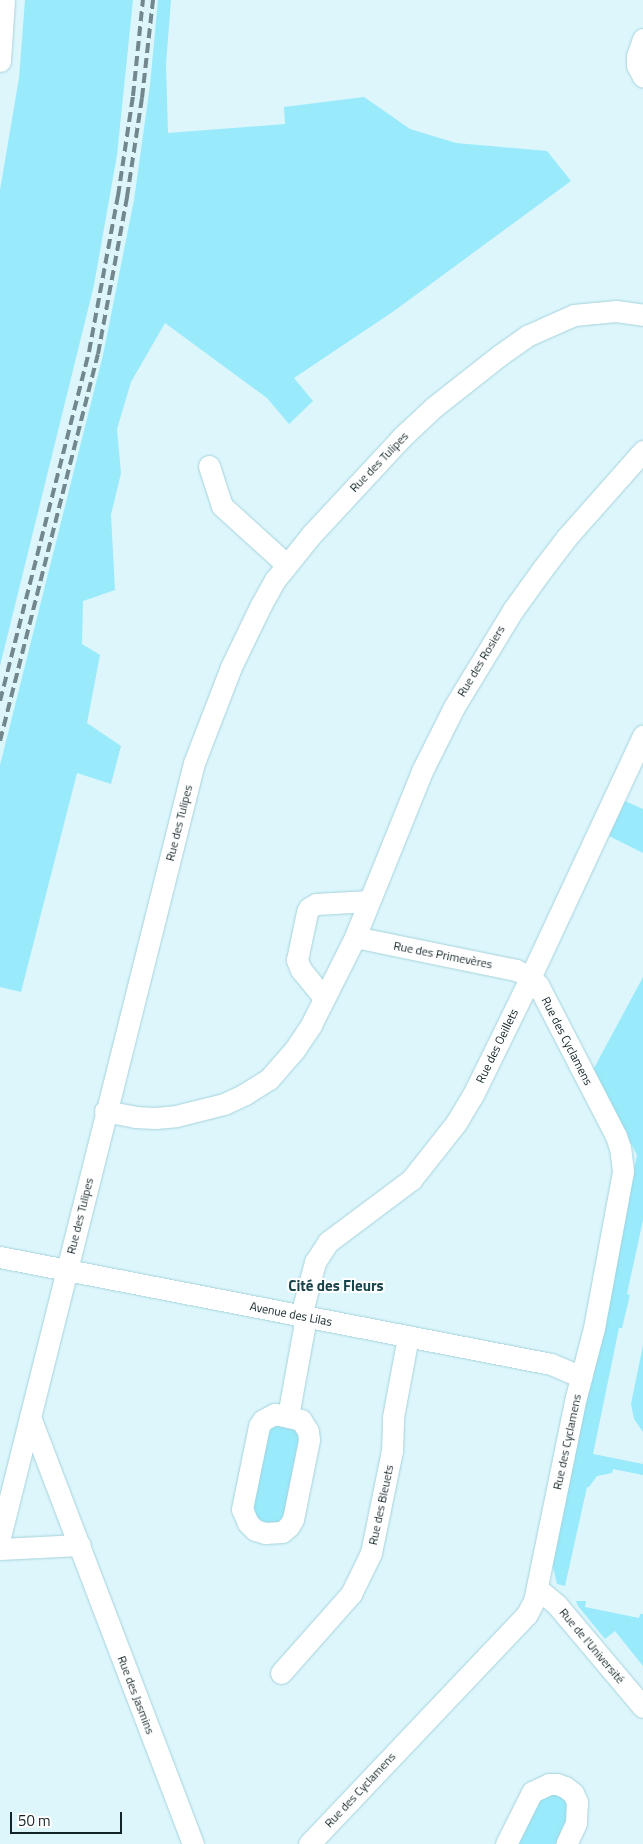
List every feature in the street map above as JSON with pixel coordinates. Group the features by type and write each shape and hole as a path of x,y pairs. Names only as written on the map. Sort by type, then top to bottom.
{"street":[{"path":"0,60 4,0"},
{"path":"643,39 637,56 637,65 643,78"},
{"name":"Rue des Tulipes","path":"0,1536 105,1111 194,763 204,732 244,638 261,604 286,564 402,437 434,407 500,355 529,335 574,316 616,311 643,315"},
{"name":"Rue des Rosiers","path":"105,1111 135,1117 176,1116 224,1104 245,1094 268,1078 295,1049 355,938 436,740 493,641 513,610 567,537 643,451"},
{"path":"208,466 222,506 286,564"},
{"name":"Rue des Oeillets","path":"288,1416 312,1272 320,1252 328,1242 411,1180 433,1156 456,1123 473,1095 643,736"},
{"path":"324,998 301,970 296,960 307,912 309,908 316,904 370,901"},
{"name":"Rue des Primevères","path":"355,938 516,970 530,977"},
{"name":"Rue des Cyclamens","path":"309,1844 527,1614 538,1590 581,1377 594,1328 622,1182 623,1162 616,1136 538,985 530,977"},
{"name":"Avenue des Lilas","path":"0,1257 551,1364 581,1377"},
{"name":"Rue des Bleuets","path":"281,1673 351,1594 371,1553 392,1451 393,1417 408,1337"},
{"path":"275,1414 288,1416 301,1420 308,1431 309,1440 293,1519 282,1532 264,1534 254,1530 248,1523 242,1509 260,1426 268,1416 275,1414"},
{"name":"Rue des Jasmins","path":"30,1417 193,1844"},
{"path":"0,1549 80,1545"},
{"name":"Rue de l'Université","path":"538,1590 557,1605 643,1706"},
{"path":"506,1844 532,1792 549,1784 556,1784 565,1787 573,1793 577,1802 576,1823 566,1844"}],"shaded area":[{"path":"25,0 133,0 117,155 94,285 0,666 0,190 19,78"},
{"path":"158,0 171,0 166,64 168,133 285,124 284,107 364,97 410,129 456,143 547,151 571,181 394,311 294,378 313,401 289,424 267,398 165,323 131,382 117,429 121,473 111,515 115,590 83,601 82,644 100,655 87,723 121,746 111,784 77,773 21,992 0,987 0,765 103,355 134,200 150,85"},
{"path":"625,801 643,809 643,853 609,836"},
{"path":"643,977 643,1220 627,1294 630,1295 622,1328 619,1328 593,1454 643,1464 643,1475 613,1469 612,1473 597,1476 587,1487 565,1586 557,1584 552,1562 637,1155 593,1070"},
{"path":"643,1345 643,1432 634,1419 631,1404"},
{"path":"278,1422 294,1426 303,1443 281,1524 266,1528 250,1514 270,1425"},
{"path":"576,1601 586,1601 585,1607 639,1618 640,1614 643,1614 643,1666 615,1631 605,1639"},
{"path":"561,1792 571,1806 559,1844 512,1844 540,1793"}],"railway":[{"path":"0,701 89,352 118,196 133,96 143,0"},
{"path":"0,741 98,354 127,197 142,98 153,0"}],"district":[{"name":"Cité des Fleurs","path":"336,1286"}]}
